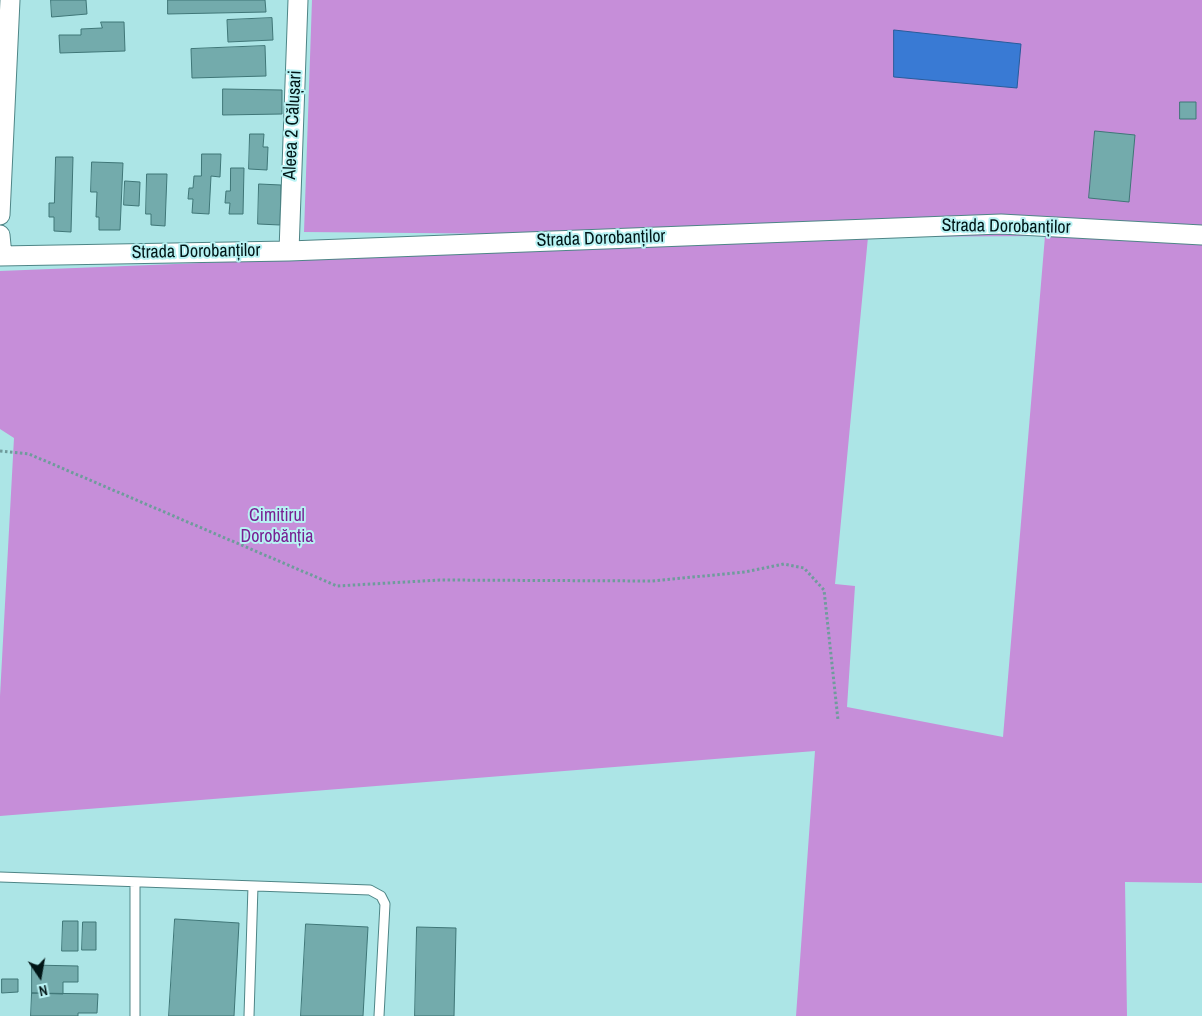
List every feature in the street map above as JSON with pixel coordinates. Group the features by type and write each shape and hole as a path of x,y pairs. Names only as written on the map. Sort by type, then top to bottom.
{"street":[{"path":"0,215 10,0"},
{"name":"Aleea 2 Călușari","path":"289,251 298,0"},
{"name":"Strada Dorobanților","path":"1,256 289,251 1002,224 1202,235"},
{"path":"0,235 1,256"}],"lane":[{"path":"0,877 370,890 381,896 385,904 379,1016"},
{"path":"135,882 135,1016"},
{"path":"248,1016 253,886"}],"path":[{"path":"0,451 29,454 337,586 440,580 652,582 745,572 784,564 804,568 824,590 838,720"}],"green space":[{"name":"Cimitirul Dorobănția","path":"312,0 1202,0 1202,883 1125,882 1127,1016 796,1016 815,751 0,816 0,696 14,438 0,429 0,271 853,237 304,232","holes":["1045,236 1003,737 847,707 855,586 835,584 868,237"]}],"water":[{"path":"894,30 1021,44 1017,88 894,77"}],"building":[{"path":"51,0 86,0 87,14 52,17"},
{"path":"168,0 265,0 266,12 168,14"},
{"path":"272,18 273,40 228,42 227,20"},
{"path":"101,22 124,22 125,51 60,53 59,35 81,35 81,29 102,28"},
{"path":"265,46 266,76 192,78 191,49"},
{"path":"223,89 282,90 282,114 223,115"},
{"path":"1180,102 1196,102 1196,119 1180,119"},
{"path":"1095,131 1135,135 1129,202 1089,198"},
{"path":"250,134 264,134 263,147 268,147 267,170 249,169"},
{"path":"202,154 221,154 220,177 211,176 209,214 192,213 193,199 188,199 189,188 193,188 194,176 201,176"},
{"path":"56,157 73,157 71,232 54,231 54,217 49,217 49,203 54,203"},
{"path":"92,162 123,163 120,230 99,230 99,217 96,217 97,192 91,192"},
{"path":"231,168 244,168 243,214 229,214 230,203 225,203 226,191 230,191"},
{"path":"147,174 167,174 165,226 151,225 151,214 146,214"},
{"path":"125,181 140,182 139,206 124,205"},
{"path":"259,184 281,185 280,225 258,224"},
{"path":"175,919 239,923 234,1016 169,1016"},
{"path":"63,921 78,921 78,951 62,951"},
{"path":"83,922 96,922 96,950 82,950"},
{"path":"306,924 368,927 363,1016 301,1016"},
{"path":"417,927 456,928 454,1016 415,1016"},
{"path":"32,965 78,966 78,982 63,982 63,994 32,993"},
{"path":"2,979 18,979 18,992 2,993"},
{"path":"32,993 98,994 97,1013 78,1013 78,1016 31,1016"}]}
